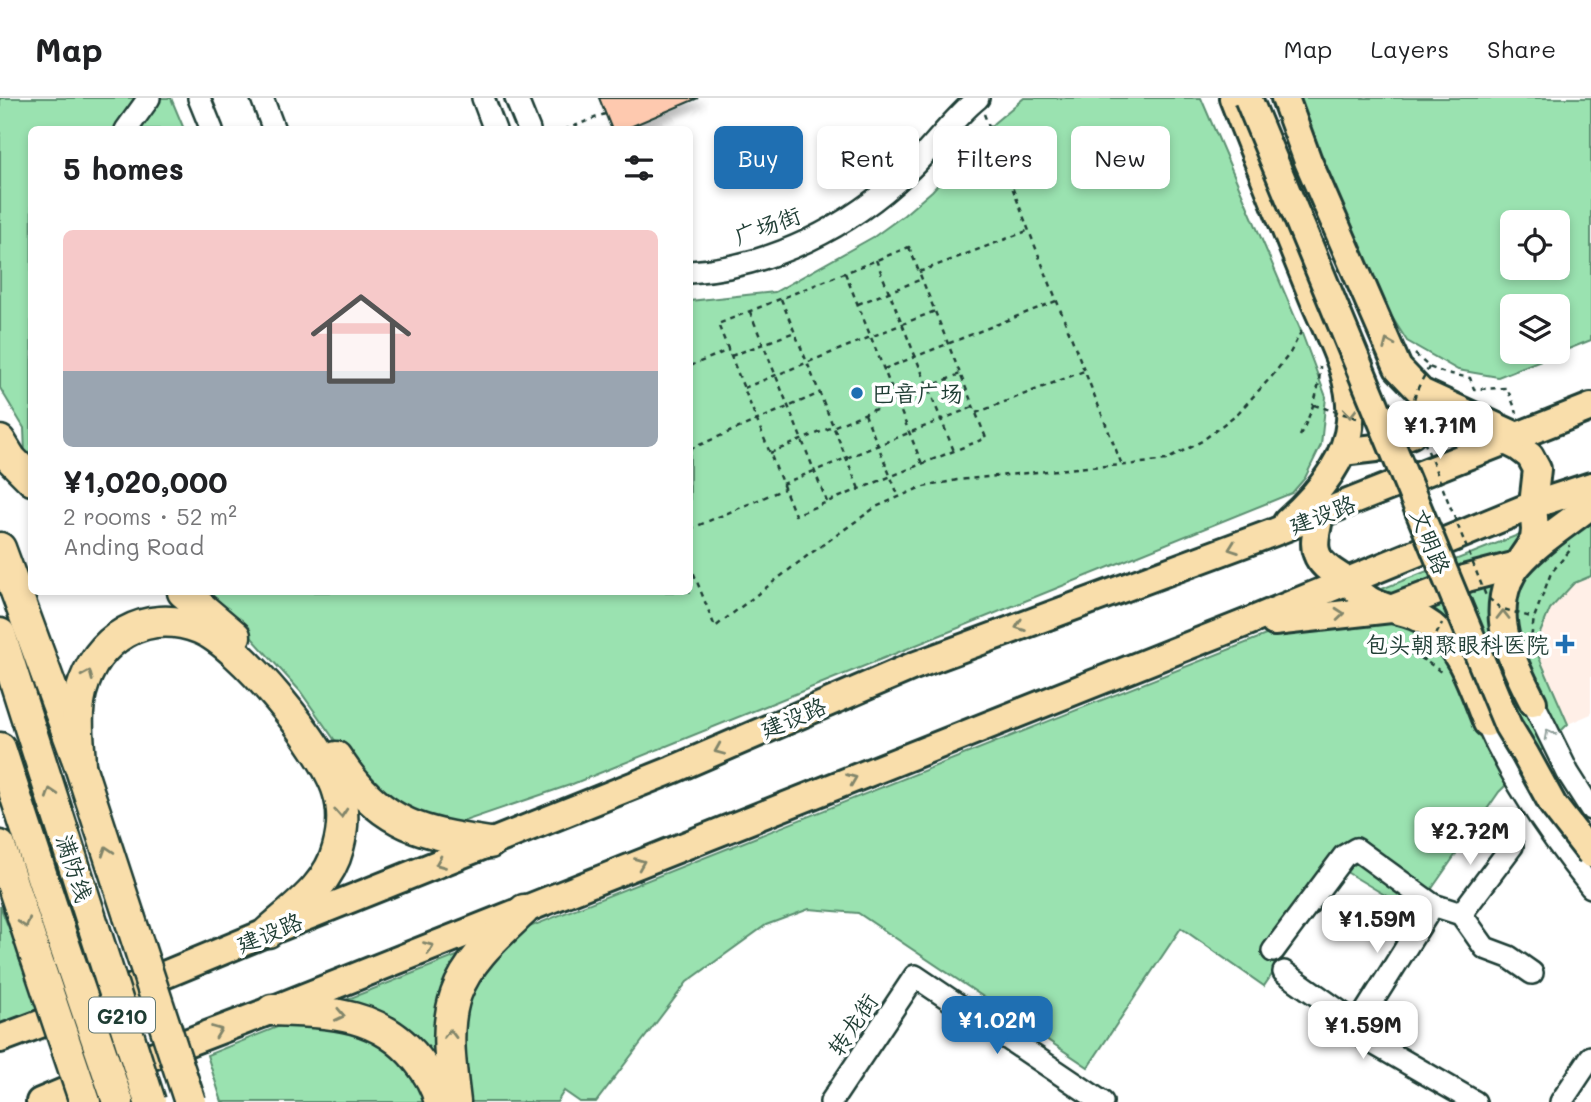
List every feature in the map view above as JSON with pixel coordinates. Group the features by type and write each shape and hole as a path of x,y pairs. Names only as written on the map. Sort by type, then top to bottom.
{"highway":[{"path":"0,441 11,459 28,476"},
{"path":"0,548 79,766 190,1102"},
{"path":"187,595 263,664 300,706 353,782 376,804 400,822 415,828 490,843"},
{"path":"79,766 78,725 81,694 93,664 119,635 149,623 170,621 200,629 232,650 281,702 312,742 335,783 342,813 338,849 329,871 312,893 268,932"},
{"name":"满防线","path":"0,634 150,1102"},
{"name":"满防线","path":"0,748 118,1102"},
{"path":"0,846 85,1102"},
{"path":"455,1102 449,1031 456,994 474,962 524,910"},
{"path":"272,1010 341,1015 385,1030 420,1062 434,1083 440,1102"}],"main road":[{"path":"1233,98 1339,357 1349,393 1350,423 1342,452 1332,471 1303,508 1272,533"},
{"name":"文明路","path":"1248,98 1508,726 1553,805 1591,853"},
{"path":"1267,98 1499,666 1545,764 1591,836"},
{"path":"1285,98 1308,161 1398,368 1421,392 1514,431 1536,465 1534,540 1511,575 1504,594 1502,611 1504,633 1518,672 1533,702"},
{"path":"1342,452 1376,448 1412,434 1445,404"},
{"name":"建设路","path":"0,1039 99,1002 672,770 911,667 1320,515 1514,431 1591,407"},
{"path":"40,1102 1248,622 1533,505 1591,486"},
{"path":"1321,487 1315,541 1317,555 1322,563 1369,600 1422,619 1447,640 1464,668 1487,723"},
{"path":"1248,622 1283,621 1391,608 1468,578 1517,565 1591,505"}],"street":[{"path":"129,126 149,98"},
{"path":"199,98 210,126"},
{"path":"262,98 272,126"},
{"path":"482,98 493,126"},
{"path":"518,98 528,126"},
{"name":"广场街","path":"693,272 723,268 767,256 832,228 891,187 975,99"},
{"path":"1533,702 1568,773 1591,809"},
{"path":"1487,723 1533,806 1558,845 1591,887"},
{"path":"1461,915 1512,846"},
{"path":"1273,951 1343,856 1356,849 1433,905 1461,915 1485,948 1509,957 1532,973"},
{"path":"1356,1027 1433,905"},
{"path":"1284,972 1346,1016 1366,1039 1475,1102"},
{"name":"转龙街","path":"831,1102 915,976 1102,1102"},
{"path":"1561,1102 1591,1057"}],"path":[{"path":"975,99 1122,465"},
{"path":"574,126 606,114"},
{"path":"919,272 1029,231"},
{"path":"909,247 919,272 986,438 795,515 718,324 909,247"},
{"path":"876,260 954,451"},
{"path":"845,273 922,464"},
{"path":"858,304 922,279"},
{"path":"781,299 859,489"},
{"path":"884,369 1056,300"},
{"path":"693,572 715,627 839,532 876,507 919,488 957,480 1166,460 1202,441 1238,414 1290,353 1315,302"},
{"path":"744,388 935,311"},
{"path":"750,312 827,502"},
{"path":"731,356 795,332"},
{"path":"1409,349 1430,367 1470,378 1474,389 1507,388 1514,431"},
{"path":"693,365 729,350"},
{"path":"1300,436 1320,384 1319,356"},
{"path":"1430,367 1412,403 1414,416 1486,596 1500,608 1534,618"},
{"path":"976,413 1084,371"},
{"path":"770,453 960,374"},
{"path":"693,448 820,394"},
{"path":"1314,405 1357,418 1362,424"},
{"path":"782,484 973,407"},
{"path":"865,414 899,497"},
{"path":"693,528 784,489"},
{"path":"1529,650 1534,618 1551,573 1571,549 1568,540"},
{"path":"1423,661 1443,619"},
{"path":"1382,644 1401,649 1437,668 1445,677"}],"shaded area":[{"name":"包头朝聚眼科医院","path":"1591,576 1591,714 1568,724 1538,655 1540,633 1550,609 1574,583"}],"green space":[{"path":"0,98 171,98 183,126 28,126 28,460 25,453 24,428 0,388"},
{"path":"1024,98 1201,98 1301,331 1326,397 1321,445 1305,478 1292,493 570,785 453,825 418,822 360,776 300,691 241,626 201,595 693,595 693,301 775,292 875,236 934,189 1057,189 1057,126 991,126"},
{"path":"1295,98 1591,98 1591,340 1570,348 1570,294 1500,294 1500,364 1531,364 1498,377 1458,370 1407,341 1380,298"},
{"path":"1591,506 1591,576 1574,583 1550,609 1540,633 1538,655 1568,724 1499,792 1415,913 1343,870 1264,986 1181,928 1088,1067 858,913 809,909 766,925 687,982 596,1102 580,1102 564,1091 557,1102 222,1102 207,1055"},
{"path":"0,906 41,1008 0,1024"}],"building":[{"path":"599,98 698,98 632,126 610,126"}],"place":[{"name":"巴音广场","path":"857,393"},
{"name":"包头朝聚眼科医院","path":"1565,644"}]}
